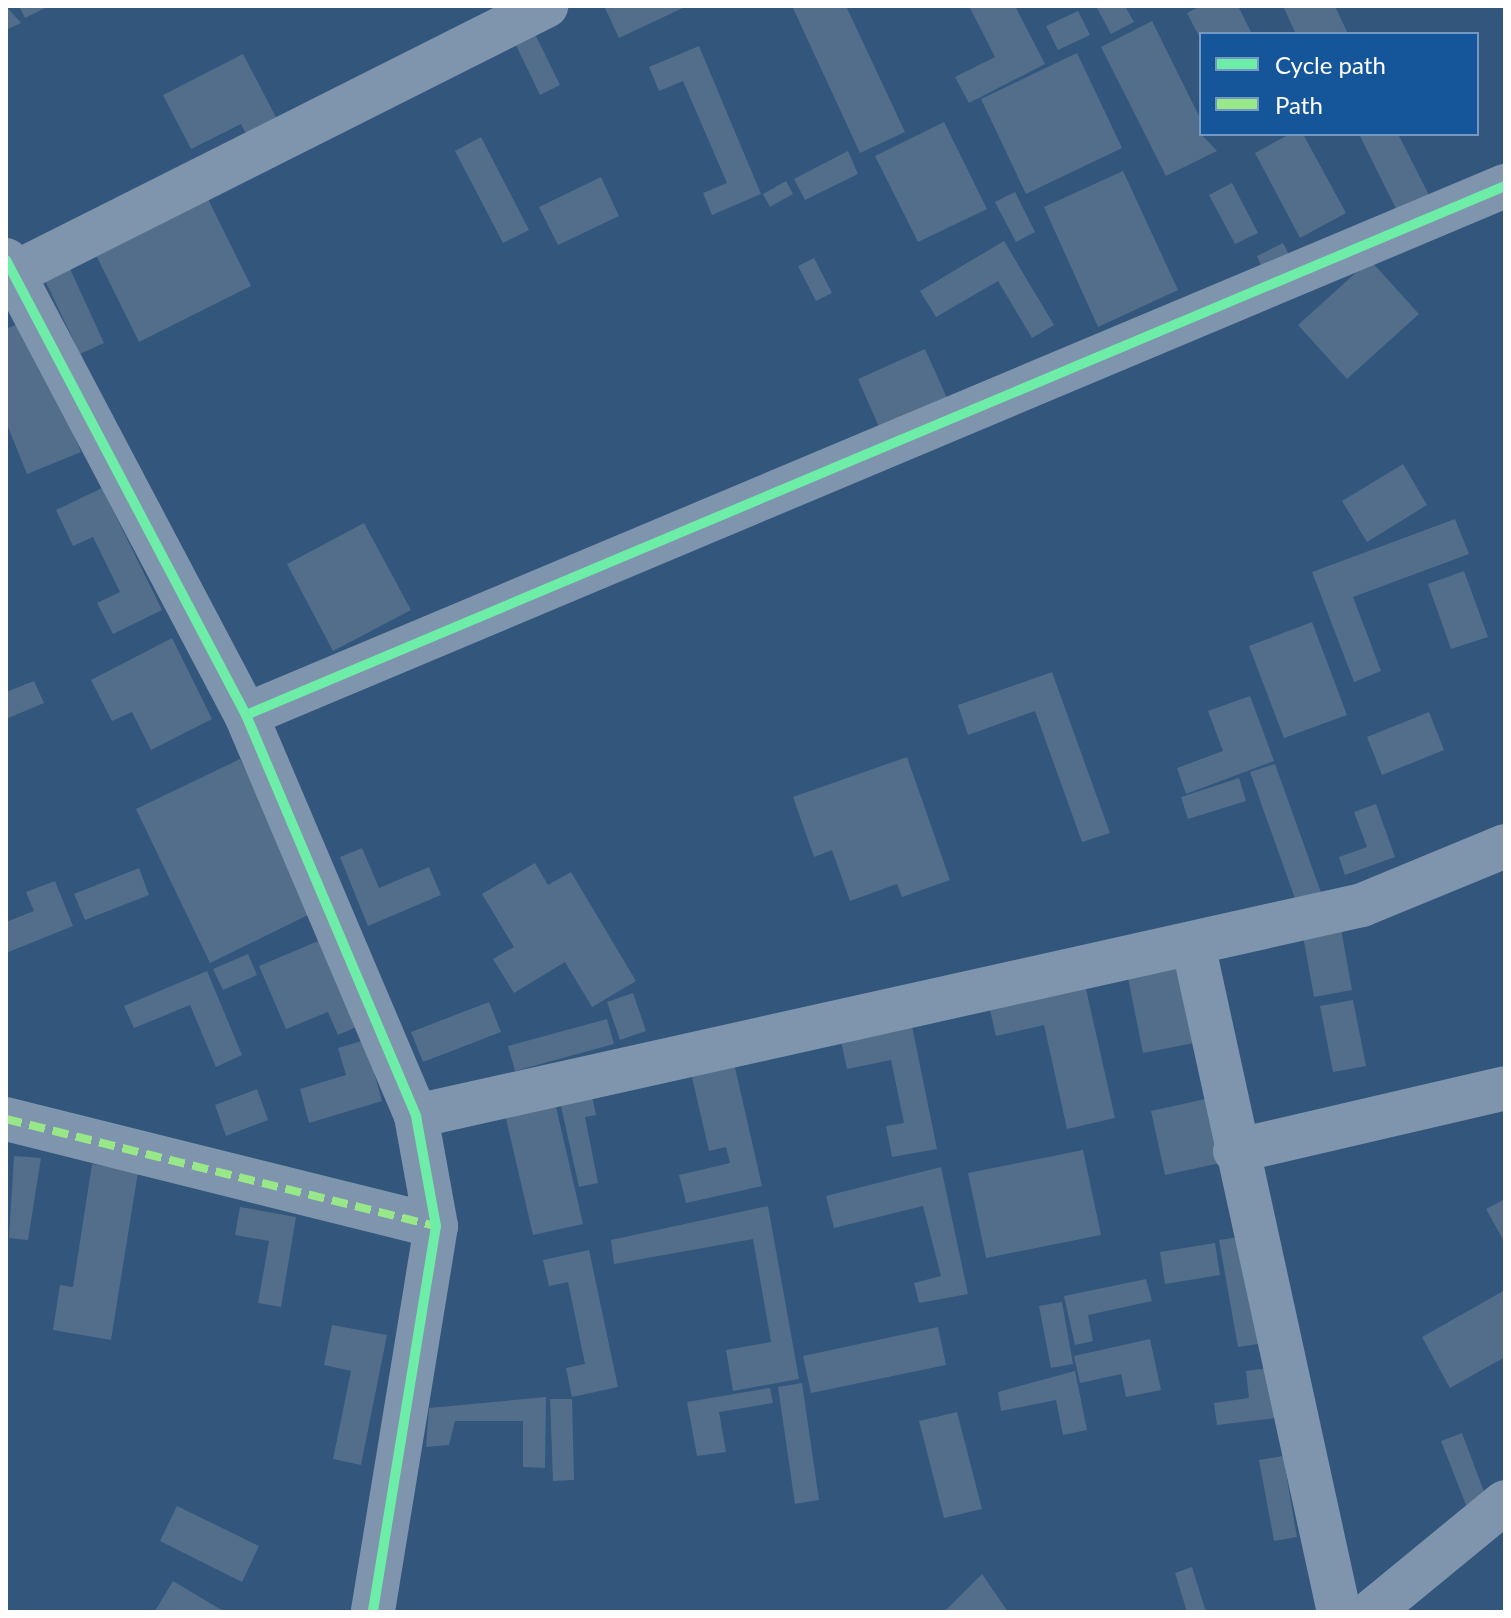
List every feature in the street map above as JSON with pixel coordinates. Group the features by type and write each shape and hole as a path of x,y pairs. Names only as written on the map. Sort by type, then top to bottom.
{"street":[{"path":"373,1612 436,1226 416,1116 246,715 10,267 546,6"},
{"path":"246,715 1505,186"},
{"path":"416,1116 1362,905 1505,846"},
{"path":"1193,944 1235,1151 1339,1612"},
{"path":"1235,1151 1505,1088"},
{"path":"6,1119 436,1226"},
{"path":"1371,1612 1505,1502"}],"building":[{"path":"6,6 21,23 6,30"},
{"path":"19,6 49,6 25,18"},
{"path":"604,6 687,6 619,38"},
{"path":"792,6 846,6 905,132 860,153"},
{"path":"969,6 1015,6 1045,64 969,103 955,77 995,57"},
{"path":"1096,6 1125,6 1134,22 1111,34"},
{"path":"1201,6 1238,6 1251,32 1199,32 1199,36 1187,13"},
{"path":"1283,6 1335,6 1347,32 1295,32"},
{"path":"1078,11 1090,35 1058,50 1046,26"},
{"path":"1152,21 1199,116 1199,136 1203,136 1217,151 1166,176 1101,47"},
{"path":"533,30 560,85 540,95 513,39"},
{"path":"699,46 761,194 712,215 703,193 727,183 683,81 659,91 649,67"},
{"path":"1077,53 1122,148 1026,194 981,99"},
{"path":"243,54 279,123 248,138 241,124 191,149 163,95"},
{"path":"944,122 987,209 918,242 875,156"},
{"path":"1286,136 1304,136 1346,213 1300,238 1255,153"},
{"path":"1360,136 1399,136 1431,199 1399,215"},
{"path":"481,137 529,230 503,243 455,151"},
{"path":"848,151 858,174 805,200 794,179"},
{"path":"1123,171 1178,290 1098,327 1044,207"},
{"path":"601,177 619,216 558,245 539,207"},
{"path":"786,181 793,194 770,207 763,194"},
{"path":"1232,183 1258,233 1235,244 1209,195"},
{"path":"203,189 251,286 139,342 91,245"},
{"path":"1015,192 1035,232 1016,242 995,202"},
{"path":"1004,241 1054,325 1032,338 998,281 936,317 920,291"},
{"path":"1283,243 1291,259 1264,272 1257,256"},
{"path":"65,258 104,343 80,354 40,270"},
{"path":"814,258 832,293 816,301 798,266"},
{"path":"1370,260 1419,314 1347,379 1298,325"},
{"path":"27,320 81,452 27,474 6,422 6,329"},
{"path":"925,349 951,407 883,436 858,379"},
{"path":"1403,464 1427,505 1367,542 1342,501"},
{"path":"102,488 162,610 113,634 97,603 120,592 93,537 73,546 56,510"},
{"path":"1455,519 1469,554 1353,597 1381,671 1354,682 1312,572"},
{"path":"364,523 411,610 333,651 287,564"},
{"path":"1464,571 1488,637 1451,649 1428,584"},
{"path":"1312,622 1347,715 1284,738 1249,646"},
{"path":"172,638 212,719 151,750 132,712 112,721 91,680"},
{"path":"1052,672 1110,833 1082,842 1035,711 968,735 958,705"},
{"path":"34,681 44,703 6,719 6,692"},
{"path":"1250,696 1274,761 1186,794 1177,768 1223,751 1208,711"},
{"path":"1429,712 1444,750 1382,775 1367,737"},
{"path":"907,757 950,880 902,897 897,884 850,901 832,850 814,857 793,797"},
{"path":"240,759 314,912 210,963 136,809"},
{"path":"1275,764 1323,898 1298,907 1250,772"},
{"path":"1239,778 1246,801 1188,819 1181,797"},
{"path":"1376,804 1395,857 1345,875 1339,857 1367,847 1354,812"},
{"path":"362,848 379,888 429,867 441,895 368,926 340,857"},
{"path":"535,863 548,885 571,872 636,981 592,1007 565,962 514,993 493,959 514,947 482,894"},
{"path":"139,868 149,895 85,920 74,894"},
{"path":"55,881 73,926 6,953 6,922 34,911 26,892"},
{"path":"1341,929 1352,990 1314,997 1303,936"},
{"path":"323,939 361,1025 338,1035 328,1012 286,1029 259,966"},
{"path":"248,954 257,975 223,990 213,969"},
{"path":"1179,964 1194,1043 1143,1053 1127,973"},
{"path":"207,971 242,1055 216,1067 190,1005 134,1028 124,1006"},
{"path":"1086,989 1115,1118 1067,1129 1044,1025 996,1036 990,1010"},
{"path":"633,993 646,1031 620,1040 607,1002"},
{"path":"1353,1000 1366,1066 1333,1072 1320,1006"},
{"path":"489,1002 501,1032 423,1062 411,1032"},
{"path":"607,1019 614,1044 515,1071 508,1046"},
{"path":"912,1026 937,1149 892,1157 886,1126 904,1123 891,1060 847,1069 841,1041"},
{"path":"365,1040 382,1101 309,1123 300,1089 346,1075 338,1048"},
{"path":"734,1063 762,1186 686,1203 679,1175 730,1163 726,1147 709,1151 691,1073"},
{"path":"257,1089 268,1120 226,1136 215,1105"},
{"path":"591,1091 596,1115 585,1117 598,1183 579,1187 559,1097"},
{"path":"554,1098 583,1224 533,1235 504,1110"},
{"path":"1205,1099 1220,1163 1165,1175 1151,1111"},
{"path":"1083,1150 1101,1235 986,1258 968,1173"},
{"path":"14,1156 41,1158 28,1240 9,1238"},
{"path":"92,1164 138,1172 111,1340 53,1330 60,1285 73,1287"},
{"path":"941,1167 968,1294 919,1303 914,1283 941,1276 923,1206 834,1228 826,1196"},
{"path":"1505,1199 1505,1243 1486,1209"},
{"path":"768,1206 799,1379 733,1391 726,1350 771,1342 753,1239 614,1264 611,1240"},
{"path":"240,1207 296,1217 281,1307 258,1303 269,1241 235,1235"},
{"path":"1245,1236 1264,1343 1238,1347 1219,1240"},
{"path":"1215,1243 1220,1275 1165,1284 1160,1252"},
{"path":"589,1250 618,1387 572,1397 566,1368 585,1364 568,1282 549,1286 543,1260"},
{"path":"1146,1279 1152,1301 1088,1315 1093,1341 1075,1345 1064,1296"},
{"path":"1505,1290 1505,1357 1450,1388 1422,1337"},
{"path":"1062,1302 1073,1364 1051,1368 1039,1306"},
{"path":"332,1325 387,1335 361,1465 333,1459 351,1371 324,1365"},
{"path":"938,1327 946,1365 811,1393 803,1356"},
{"path":"1150,1339 1161,1390 1126,1397 1121,1374 1080,1383 1074,1356"},
{"path":"1269,1368 1276,1418 1217,1425 1214,1403 1249,1398 1246,1371"},
{"path":"1075,1371 1087,1430 1063,1435 1056,1400 1001,1411 998,1392"},
{"path":"802,1383 819,1500 795,1504 778,1387"},
{"path":"770,1388 773,1403 719,1412 726,1452 697,1456 687,1402"},
{"path":"546,1397 545,1468 523,1467 523,1421 455,1421 449,1445 426,1447 429,1408"},
{"path":"550,1399 572,1399 574,1480 553,1481"},
{"path":"957,1412 982,1509 944,1518 919,1421"},
{"path":"1462,1433 1486,1497 1466,1505 1441,1441"},
{"path":"1283,1456 1297,1537 1274,1541 1259,1460"},
{"path":"177,1506 259,1546 242,1582 160,1541"},
{"path":"1192,1567 1206,1612 1187,1612 1175,1573"},
{"path":"982,1574 1008,1612 944,1612"},
{"path":"173,1581 225,1612 155,1611"}],"marked path":[{"path":"6,1119 436,1226"}],"cycle path":[{"path":"246,715 1505,186"},
{"path":"6,260 246,715 416,1116 436,1226 373,1612"}]}
